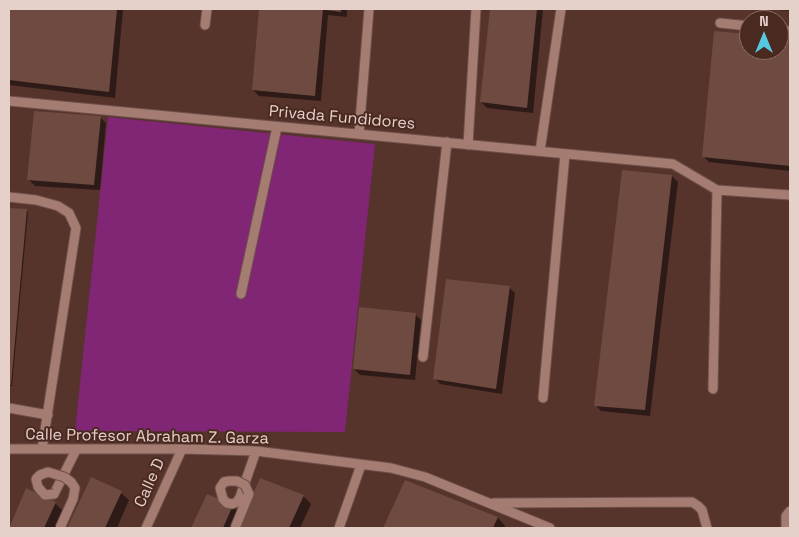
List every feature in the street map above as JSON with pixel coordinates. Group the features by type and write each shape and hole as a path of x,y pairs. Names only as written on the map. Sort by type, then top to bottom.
{"lane":[{"path":"205,25 207,9"},
{"path":"359,134 369,9"},
{"path":"468,145 476,9"},
{"path":"540,151 561,9"},
{"path":"720,24 739,25"},
{"name":"Privada Fundidores","path":"9,101 673,164 717,190"},
{"path":"241,294 277,126"},
{"path":"423,357 447,142"},
{"path":"543,398 565,154"},
{"path":"713,389 717,190 790,195"},
{"path":"9,197 36,200 58,206 69,213 76,228 42,449"},
{"path":"9,408 48,415"},
{"name":"Calle Profesor Abraham Z. Garza","path":"9,449 256,451 391,468 426,477 535,525 550,528"},
{"name":"Calle D","path":"146,528 182,449"},
{"path":"60,528 73,499 75,488 64,477 48,472 36,479 38,487 46,495 54,494 76,450"},
{"path":"235,528 248,500 248,489 245,485 237,482 229,480 224,482 220,488 223,499 232,504 236,502 240,497 256,451"},
{"path":"339,528 361,465"},
{"name":"Calle Profesor Abraham Z. Garza","path":"488,503 692,502 702,510 707,528"},
{"path":"786,528 786,516 790,511"}],"shaded area":[{"path":"108,117 375,144 345,432 75,431"}],"building":[{"path":"9,9 117,9 109,92 9,80"},
{"path":"259,9 323,9 315,96 252,90"},
{"path":"341,9 341,12 326,10"},
{"path":"490,9 537,9 527,108 480,102"},
{"path":"714,31 739,33 739,60 789,60 790,39 790,166 702,157"},
{"path":"34,111 101,116 94,185 27,180"},
{"path":"622,170 672,175 645,410 594,406"},
{"path":"9,208 27,209 11,385 9,385"},
{"path":"446,279 510,286 496,389 433,379"},
{"path":"359,307 416,313 410,375 353,369"},
{"path":"91,477 122,491 105,528 67,528"},
{"path":"260,478 304,495 289,528 238,528"},
{"path":"405,480 498,517 493,528 383,528"},
{"path":"26,488 56,502 44,528 9,528"},
{"path":"207,494 233,505 223,528 191,528"}]}
